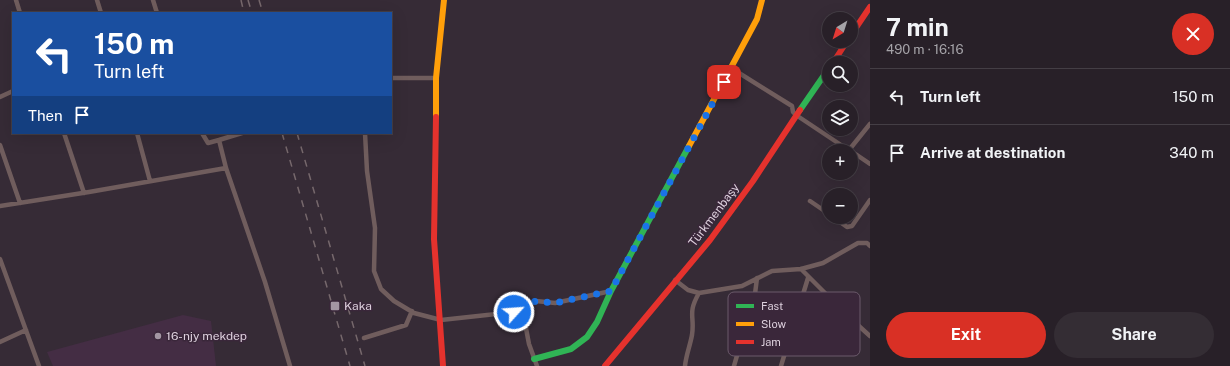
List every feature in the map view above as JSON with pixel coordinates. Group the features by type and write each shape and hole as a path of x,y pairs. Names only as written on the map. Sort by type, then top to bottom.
{"street":[{"path":"16,0 20,12"},
{"path":"97,0 101,12"},
{"path":"153,0 157,12"},
{"path":"443,366 441,320 434,239 436,78 444,0"},
{"path":"534,359 560,353 578,346 595,326 611,291 757,19 762,0"},
{"path":"858,25 870,7"},
{"path":"731,68 792,106 793,112 796,115 840,144"},
{"path":"392,78 436,78"},
{"name":"Türkmenbaşy","path":"605,366 675,280 710,240 753,181 822,78"},
{"path":"0,97 12,91"},
{"path":"855,144 870,124"},
{"path":"64,134 84,193"},
{"path":"137,134 150,182"},
{"path":"203,134 208,143 239,134"},
{"path":"365,134 367,171 375,228 374,271 381,289 394,301 412,311 441,320 514,312 520,313 524,318 529,344 537,366"},
{"path":"219,140 226,168 265,282 290,366"},
{"path":"0,144 20,203"},
{"path":"858,156 870,164"},
{"path":"0,206 150,182 226,168"},
{"path":"858,217 870,200"},
{"path":"810,201 822,209"},
{"path":"843,224 847,227 852,226 853,224"},
{"path":"675,280 688,290 698,293 742,286 772,271 801,270 823,263 858,243 867,243 870,246"},
{"path":"0,259 40,366"},
{"path":"801,270 823,292"},
{"path":"755,292 757,278"},
{"path":"804,292 808,278"},
{"path":"520,313 530,303 536,301 555,303 611,291"},
{"path":"685,366 686,352 692,335 692,306 698,293"},
{"path":"364,338 406,325 412,311"},
{"path":"860,327 870,336"},
{"path":"0,342 26,330"},
{"path":"734,366 737,356"},
{"path":"781,366 784,356"}],"shaded area":[{"name":"16-njy mekdep","path":"183,315 211,321 216,366 53,366 47,352"}],"railway":[{"path":"241,0 244,12"},
{"path":"248,0 252,12"},
{"path":"259,0 263,12"},
{"path":"282,134 350,366"},
{"path":"297,134 365,366"}],"traffic: fast":[{"path":"800,110 822,78"},
{"path":"534,359 571,349 587,337 597,322 611,291 689,146"}],"traffic: slow":[{"path":"436,117 436,78 444,0"},
{"path":"689,146 757,19 762,0"}],"traffic: jam":[{"path":"858,25 870,7"},
{"path":"837,56 843,48"},
{"path":"605,366 710,240 753,181 800,110"},
{"path":"436,117 434,239 443,366"}],"place":[{"name":"Kaka","path":"335,306"},
{"name":"16-njy mekdep","path":"158,336"}],"route":[{"path":"514,312 520,313 526,309 530,303 536,301 555,303 611,291 724,82"}]}
